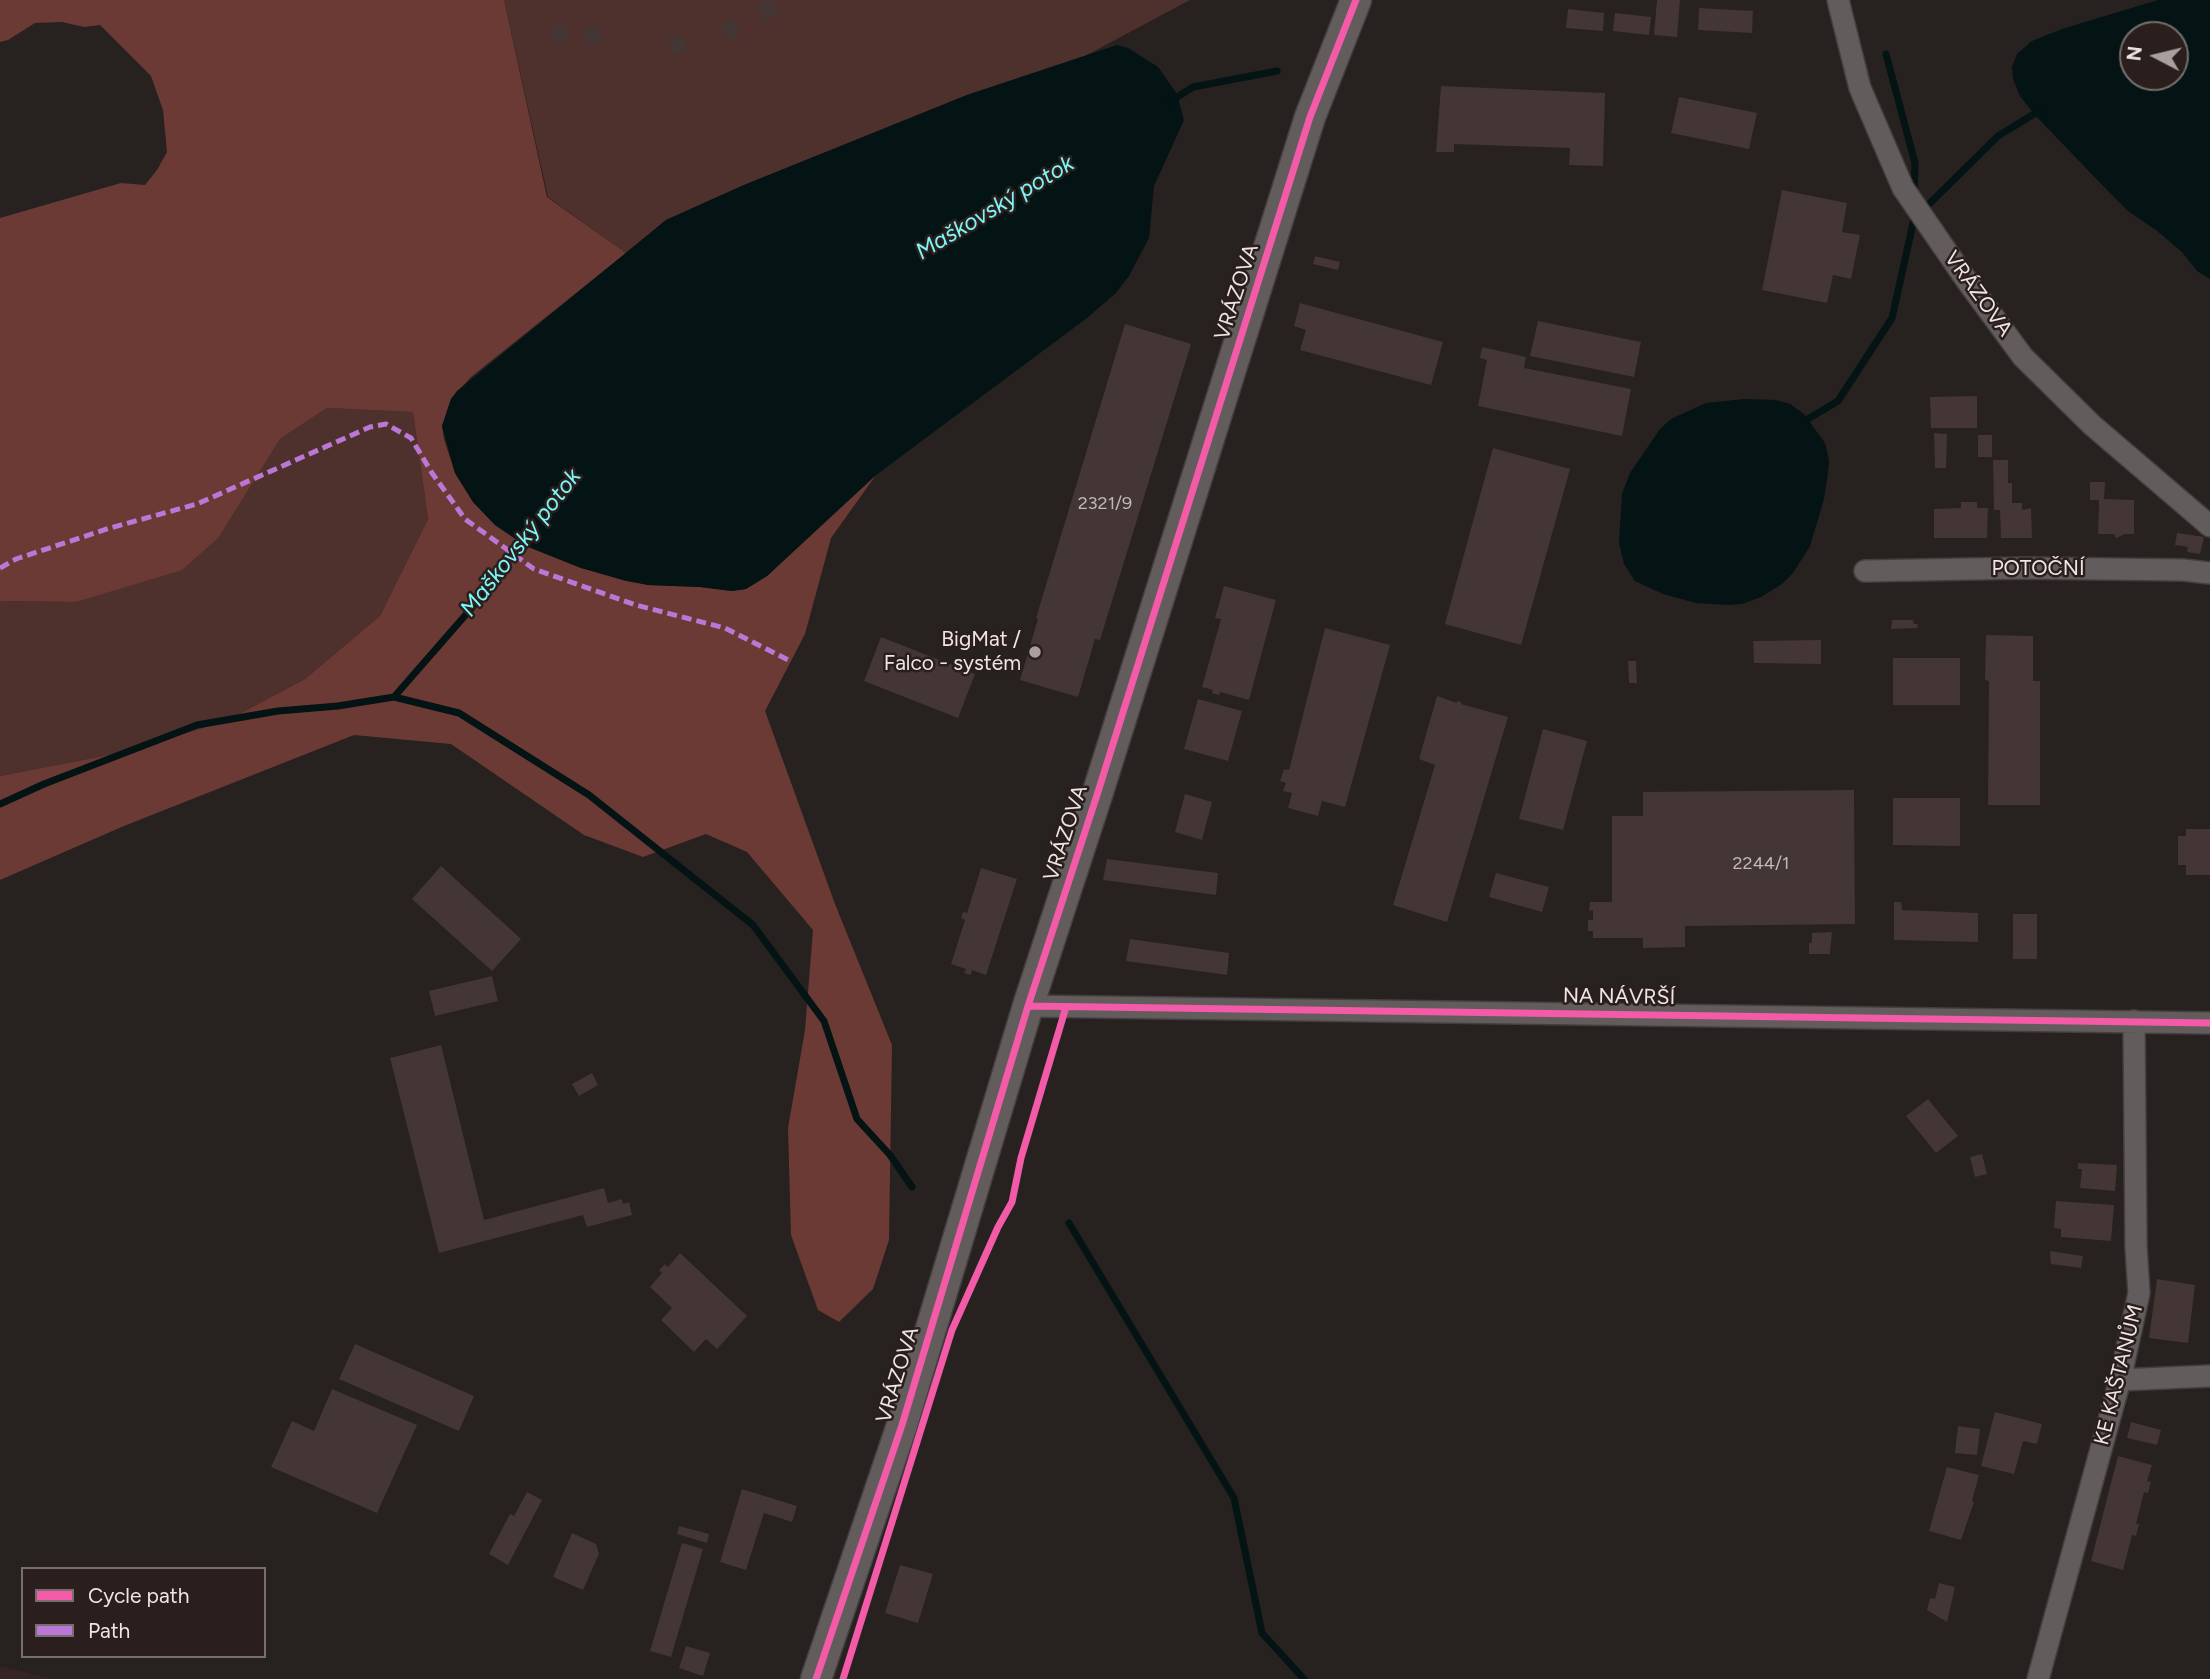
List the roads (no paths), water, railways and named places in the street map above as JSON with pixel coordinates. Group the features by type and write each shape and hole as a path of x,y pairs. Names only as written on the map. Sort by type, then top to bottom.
{"street":[{"name":"VRÁZOVA","path":"816,1679 902,1425 1028,1006 1310,117 1356,0"},
{"name":"VRÁZOVA","path":"1838,0 1860,88 1903,188 1967,281 2023,357 2092,425 2210,526"},
{"name":"POTOČNÍ","path":"1866,570 2026,568 2183,570 2210,573"},
{"name":"NA NÁVRŠÍ","path":"1028,1006 2210,1023"},
{"name":"KE KAŠTANŮM","path":"2038,1679 2120,1380 2139,1293 2136,1247 2134,1021"},
{"path":"2120,1380 2210,1376"}],"water":[{"path":"2158,0 2210,0 2210,279 2197,271 2182,252 2156,230 2128,211 2034,114 2020,96 2013,79 2012,67 2017,54 2032,41 2062,29"},
{"path":"1117,45 1128,48 1158,67 1177,94 1184,120 1154,186 1149,238 1129,276 1116,293 1087,318 876,475 767,576 746,589 732,591 626,581 581,568 526,546 495,525 473,502 455,473 442,426 451,399 457,391 666,220 744,185 967,95"},
{"path":"1745,399 1776,400 1790,404 1804,414 1825,443 1829,460 1828,473 1824,499 1810,546 1793,573 1782,584 1761,597 1742,604 1696,603 1663,594 1635,581 1624,564 1619,543 1622,494 1630,473 1660,429 1671,419 1706,403"}],"waterway":[{"path":"1886,54 1915,163 1914,194"},
{"name":"Maškovský potok","path":"1171,101 1193,87 1277,71"},
{"path":"1922,211 1998,136 2034,114 2041,113"},
{"path":"1808,419 1838,401 1892,318 1914,219"},
{"name":"Maškovský potok","path":"0,804 44,784 197,725 278,711 338,706 394,697 490,587 525,536"},
{"path":"394,697 459,713 589,795 753,925 824,1021 857,1119 890,1155 912,1187"},
{"path":"1069,1223 1234,1498 1262,1633 1304,1679"}],"place":[{"name":"BigMat / Falco - systém","path":"1035,652"}]}
